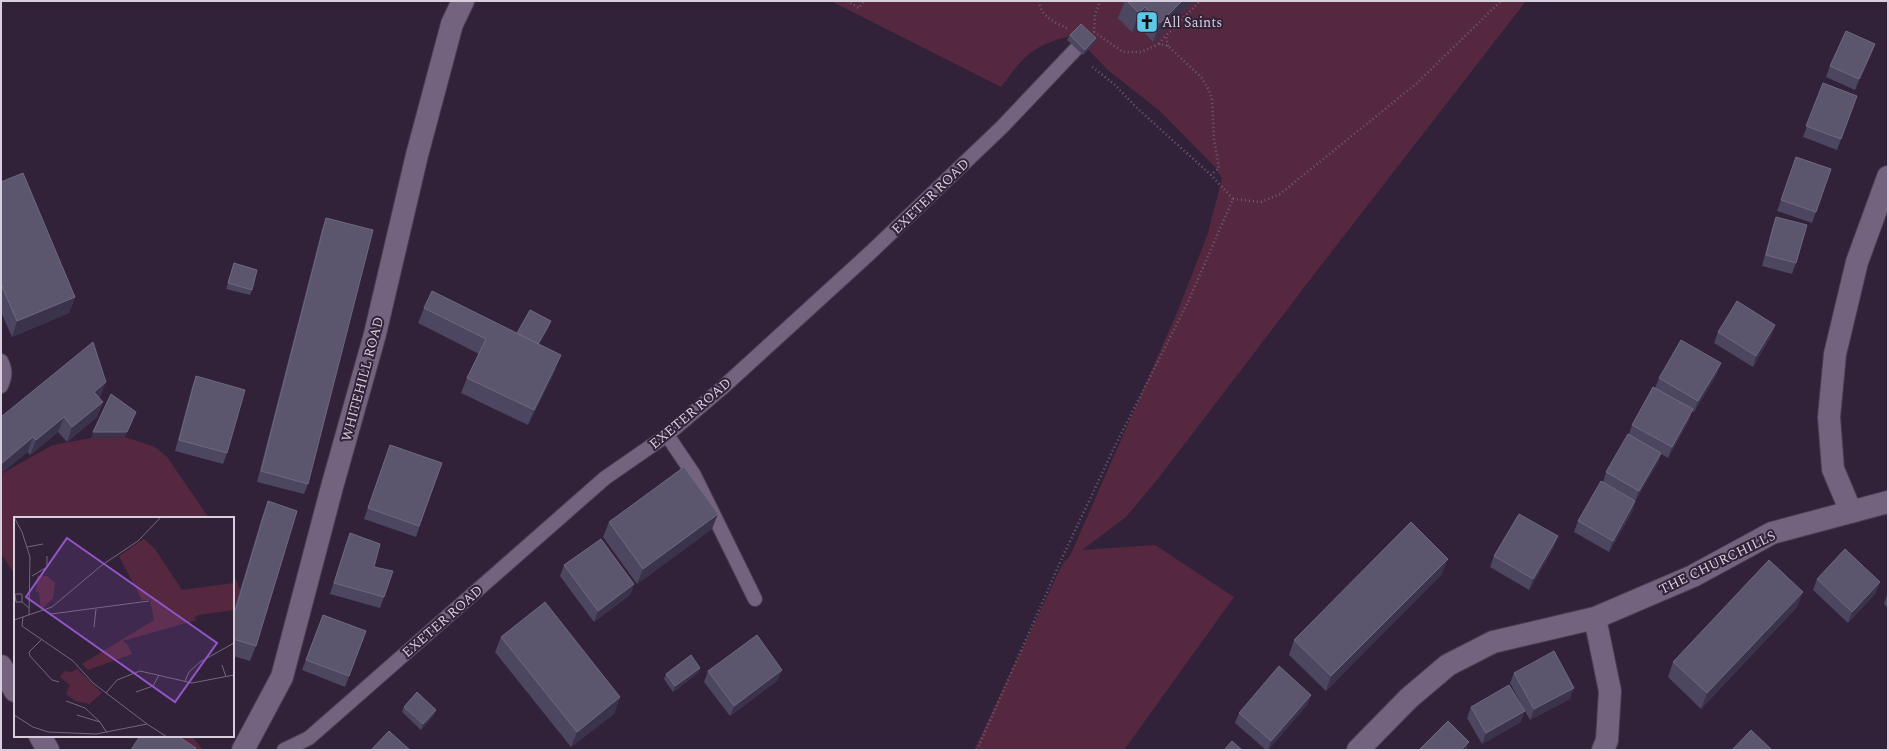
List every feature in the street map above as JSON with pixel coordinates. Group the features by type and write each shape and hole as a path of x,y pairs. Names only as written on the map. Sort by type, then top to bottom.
{"street":[{"name":"WHITEHILL ROAD","path":"246,749 282,677 332,487 375,334 417,155 452,24 463,1"},
{"path":"1851,512 1833,469 1829,417 1835,354 1857,262 1888,177"},
{"name":"THE CHURCHILLS","path":"1358,750 1409,698 1448,665 1493,642 1595,618 1694,576 1772,533 1888,502"},
{"path":"1595,618 1610,691 1606,740 1602,750"},
{"path":"1,666 14,689"},
{"path":"41,737 48,750"}],"lane":[{"name":"EXETER ROAD","path":"284,750 310,738 605,478 667,435 721,389 870,253 1002,127 1075,50"},
{"path":"1,361 5,368 4,380 1,386"},
{"path":"667,435 694,475 755,599"}],"path":[{"path":"847,1 859,8 864,1"},
{"path":"1039,1 1040,6 1048,18 1069,28"},
{"path":"1100,1 1095,15 1094,32 1075,50 1096,72 1114,84 1137,108 1211,176 1233,199 1261,202 1280,194 1416,84 1501,1"},
{"path":"1090,32 1094,32 1123,52 1141,52 1159,44 1200,1"},
{"path":"1166,36 1168,46"},
{"path":"1159,44 1168,46 1200,77 1209,90 1214,114 1215,152 1219,168 1211,176"},
{"path":"976,750 1062,558 1115,446 1188,302 1233,199"}],"shaded area":[{"path":"831,1 1526,1 1157,480 1126,517 1082,550 1155,545 1234,597 1124,750 974,750 1063,563 1070,556 1179,308 1208,233 1222,179 1216,168 1160,111 1109,71 1074,35 1048,43 1031,52 1017,66 1001,87"},
{"path":"125,437 155,447 167,457 208,517 14,517 14,573 1,553 1,474 53,445 91,438"},
{"path":"234,574 241,592 234,623"},
{"path":"166,737 193,737 203,750 186,750"}],"building":[{"path":"1127,1 1182,1 1160,23 1145,7 1139,13"},
{"path":"1081,24 1096,38 1085,50 1070,35"},
{"path":"1846,31 1875,44 1859,79 1830,66"},
{"path":"1823,83 1857,96 1841,139 1806,126"},
{"path":"1796,157 1831,169 1816,212 1781,200"},
{"path":"23,173 75,297 17,321 1,284 1,182"},
{"path":"1776,217 1807,225 1796,263 1766,255"},
{"path":"326,218 373,230 308,484 261,471"},
{"path":"234,263 257,270 252,290 228,283"},
{"path":"432,291 561,355 534,410 467,378 486,339 424,308"},
{"path":"1737,301 1775,325 1756,356 1718,332"},
{"path":"530,310 551,321 538,344 517,333"},
{"path":"1681,340 1721,363 1698,401 1659,378"},
{"path":"93,342 106,382 94,392 103,402 72,427 64,417 36,440 33,437 1,464 1,417"},
{"path":"196,376 245,390 227,453 179,440"},
{"path":"1653,387 1693,409 1672,447 1632,425"},
{"path":"111,394 136,412 127,432 93,432"},
{"path":"1628,434 1661,453 1639,491 1606,472"},
{"path":"390,445 442,463 419,526 368,508"},
{"path":"684,467 718,514 643,569 609,522"},
{"path":"1601,481 1635,501 1613,541 1578,521"},
{"path":"268,501 297,511 256,646 234,639 234,615"},
{"path":"1519,514 1558,536 1533,579 1494,556"},
{"path":"1411,522 1448,559 1331,676 1294,640"},
{"path":"350,533 380,544 374,567 393,571 384,597 334,583"},
{"path":"601,539 634,584 598,611 564,565"},
{"path":"1845,549 1880,582 1852,612 1817,579"},
{"path":"1769,560 1803,592 1707,693 1673,662"},
{"path":"545,602 620,697 577,732 501,637"},
{"path":"323,615 366,631 349,676 306,660"},
{"path":"757,635 782,670 734,706 708,671"},
{"path":"1554,651 1574,688 1534,709 1514,673"},
{"path":"691,655 700,668 675,686 666,674"},
{"path":"1279,666 1311,695 1271,741 1239,713"},
{"path":"1509,685 1525,711 1486,733 1471,707"},
{"path":"417,692 436,710 423,724 404,707"},
{"path":"1448,721 1469,742 1461,750 1419,750"},
{"path":"1751,730 1772,750 1732,750"},
{"path":"389,731 410,750 371,750"},
{"path":"139,737 180,737 196,748 195,750 131,750"},
{"path":"1232,741 1242,750 1224,750"}],"place":[{"name":"All Saints","path":"1147,22"}]}
